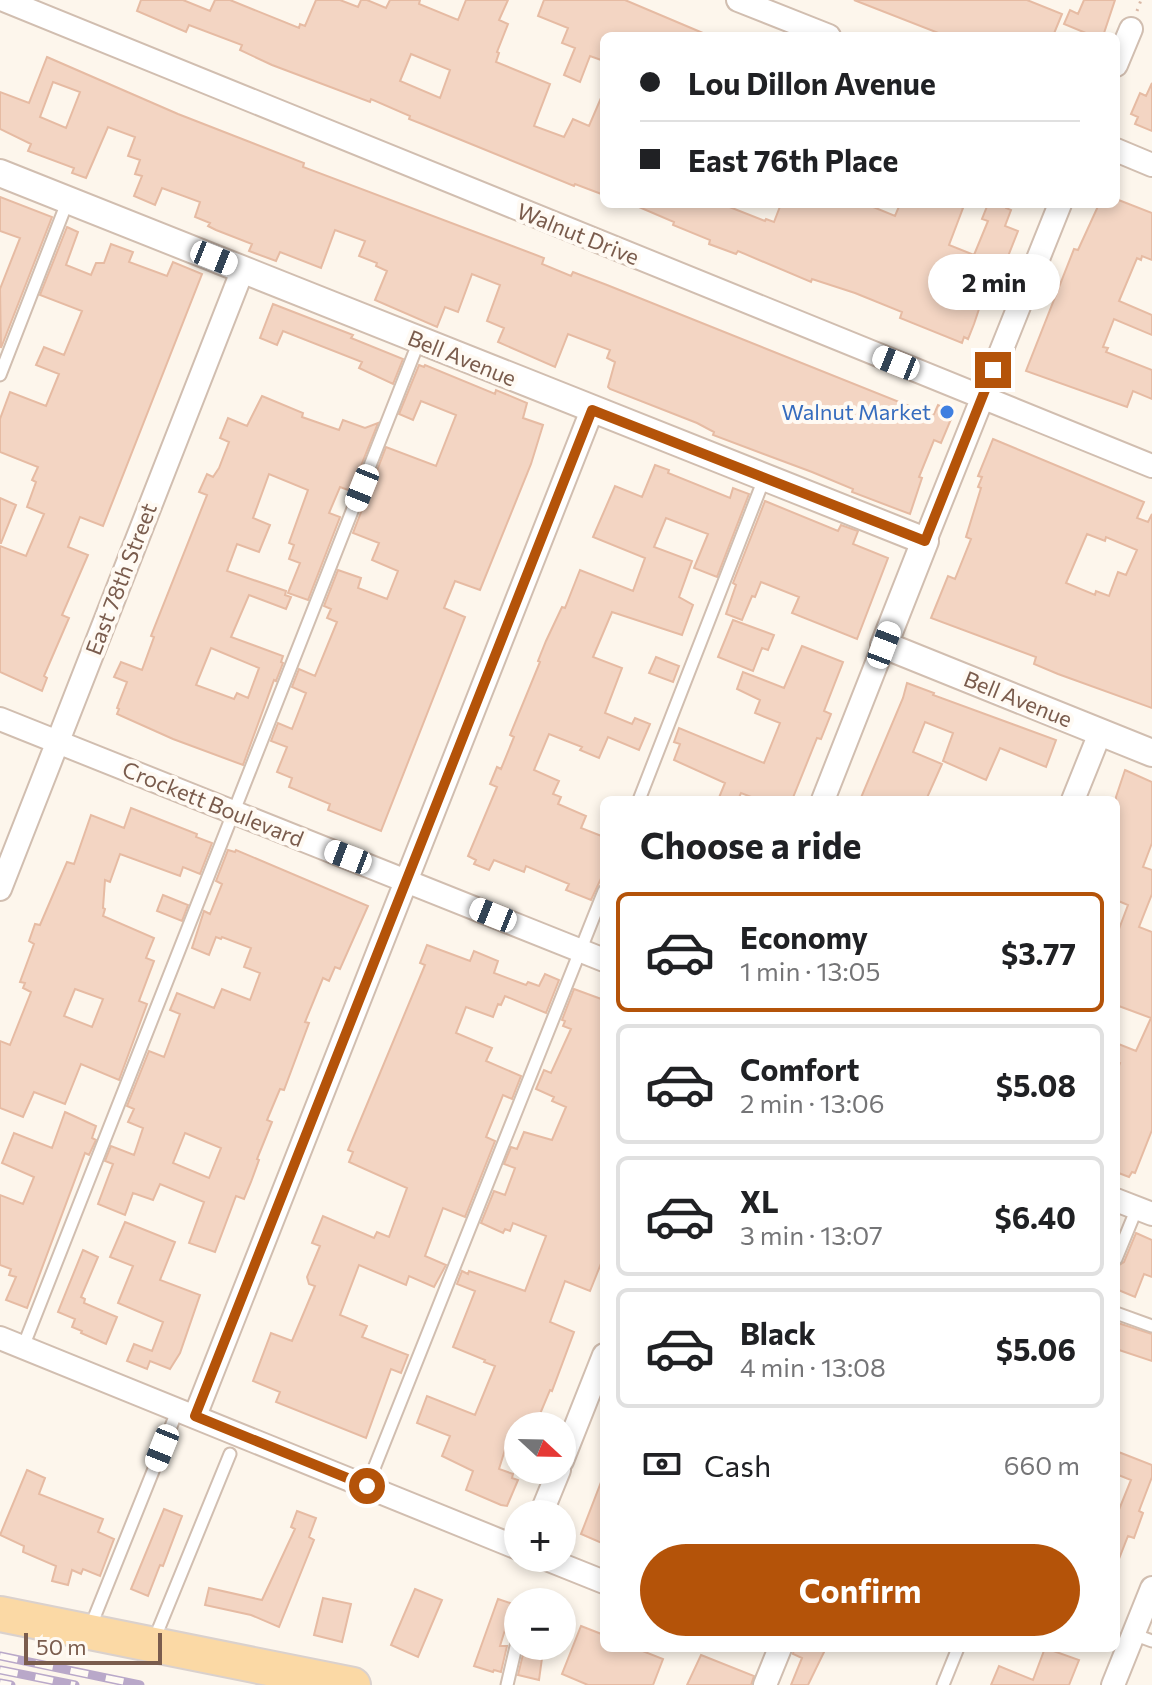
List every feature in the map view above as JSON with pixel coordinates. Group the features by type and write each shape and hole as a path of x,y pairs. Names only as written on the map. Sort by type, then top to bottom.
{"main road":[{"path":"0,1614 351,1685"}],"street":[{"name":"Walnut Drive","path":"4,0 1152,466"},
{"path":"738,0 819,32"},
{"path":"1120,55 1131,29"},
{"path":"1120,152 1152,165"},
{"name":"Bell Avenue","path":"0,173 925,541"},
{"path":"825,796 1058,208"},
{"name":"East 78th Street","path":"0,889 243,269"},
{"path":"186,1413 406,880 592,410"},
{"name":"Bell Avenue","path":"884,645 1152,753"},
{"name":"Crockett Boulevard","path":"0,719 600,958"},
{"path":"1075,796 1100,733"},
{"path":"0,1338 504,1542"},
{"path":"576,1426 600,1365"},
{"path":"576,1571 600,1580"},
{"path":"1113,1685 1143,1638 1152,1588"},
{"path":"765,1685 777,1652"}],"lane":[{"path":"0,375 68,200"},
{"path":"23,1347 420,341"},
{"path":"641,796 764,478"},
{"path":"367,1486 600,901"},
{"path":"1120,1251 1142,1209"},
{"path":"1120,1314 1152,1326"},
{"path":"89,1632 186,1413"},
{"path":"152,1644 230,1454"},
{"path":"943,1685 956,1652"},
{"path":"507,1685 513,1660"}],"building":[{"path":"141,0 183,0 210,11 215,0 230,0 299,28 300,24 305,26 316,0 340,0 358,7 361,0 367,0 386,8 390,0 420,0 419,4 458,20 466,0 508,0 499,20 508,24 496,62 550,84 534,126 564,137 573,119 589,126 600,100 600,193 574,186 409,119 410,116 371,99 370,102 272,65 240,50 242,45 189,25 186,32 137,11","holes":["411,54 450,70 440,98 400,81"]},
{"path":"544,0 625,0 701,32 600,32 600,60 590,56 580,82 564,75 575,48 562,43 568,28 538,16"},
{"path":"854,0 1027,0 1062,14 1055,32 936,32"},
{"path":"1084,0 1115,0 1104,32 1083,32 1064,24 1070,10 1078,14"},
{"path":"47,57 178,114 304,163 303,167 544,258 542,264 571,276 573,272 607,285 924,412 934,414 938,405 954,412 941,443 934,440 919,477 922,478 910,514 852,492 853,489 812,472 713,435 714,432 697,423 610,389 615,362 607,358 610,350 568,334 555,367 498,342 504,328 487,321 500,285 472,274 458,312 445,307 437,327 375,300 387,271 359,256 365,241 335,230 321,268 280,252 276,261 249,251 252,244 216,230 208,226 210,223 195,217 200,202 162,188 155,205 134,196 142,176 135,174 140,160 128,156 135,137 108,127 86,178 72,173 74,168 28,151 31,144 0,129 0,92 29,103","holes":["53,82 80,92 66,128 40,117"]},
{"path":"1152,83 1152,131 1135,124 1138,117 1131,114 1140,93 1146,96"},
{"path":"0,197 52,217 1,348 0,289 20,238 0,231"},
{"path":"1120,201 1152,213 1152,260 1142,256 1141,260 1137,258 1119,301 1152,315 1152,335 1114,319 1103,347 1108,348 1106,352 1152,370 1152,399 1133,391 1127,407 1026,371 1074,249 1078,250 1097,208 1120,208"},
{"path":"641,208 732,208 774,222 779,208 876,208 895,216 898,208 963,208 949,245 974,255 988,221 982,219 986,208 1011,210 1005,226 1018,231 1003,269 999,268 996,276 993,274 991,278 986,275 974,303 980,306 974,324 968,339 964,337 962,343 900,318 902,312 855,293 812,279 811,282 738,251 736,254 709,244 710,240 673,225 674,222"},
{"path":"67,227 78,232 66,265 91,275 96,263 104,263 111,244 133,252 129,262 167,276 173,262 202,274 103,526 80,517 68,547 88,555 62,615 69,618 44,676 47,678 42,691 0,672 0,546 26,556 44,514 27,507 38,467 0,452 0,419 10,392 46,406 59,374 36,365 44,347 64,355 82,311 40,295"},
{"path":"273,304 353,335 351,338 403,359 393,384 359,368 362,362 283,331 277,345 260,338"},
{"path":"419,365 527,403 523,418 543,425 531,464 480,590 455,581 444,608 465,617 381,831 328,810 330,804 289,787 292,778 277,772 287,747 271,741 278,723 292,729 306,693 292,687 299,669 315,676 337,622 327,618 331,609 324,606 338,570 361,578 358,588 387,599 398,571 372,560 379,543 353,533 386,447 436,466 456,415 421,401 413,420 399,414"},
{"path":"262,396 303,413 302,417 339,430 343,420 365,428 378,423 351,491 340,487 329,513 340,517 308,600 288,593 300,563 289,559 294,545 289,543 308,490 269,474 253,518 270,525 259,552 237,544 227,571 286,591 285,595 291,597 286,609 249,595 231,637 283,656 283,663 243,765 117,714 127,682 114,677 121,662 142,670 154,637 151,636 207,495 199,492 207,474 213,477 219,468 229,442 220,438 228,418 247,426","holes":["211,648 259,668 248,698 237,693 234,699 196,685"]},
{"path":"993,439 1144,502 1137,518 1148,522 1152,514 1152,708 1058,674 1034,664 1036,657 931,618 948,576 955,579 971,539 966,537 981,488 978,487 982,477 978,476","holes":["1087,534 1105,541 1106,537 1137,550 1126,575 1118,572 1109,596 1096,591 1095,595 1066,583"]},
{"path":"655,465 730,498 733,488 749,494 717,577 694,568 708,534 666,518 654,547 692,561 679,597 693,605 682,635 612,612 593,657 622,668 605,713 632,724 635,718 650,724 639,750 608,737 599,758 580,750 582,747 549,734 534,770 559,781 553,794 561,797 558,804 586,816 581,828 600,835 600,881 591,900 566,890 569,884 526,866 524,872 494,860 489,870 474,864 476,860 468,856 497,787 490,784 497,767 501,769 514,737 510,735 538,661 580,570 633,591 645,558 593,537 615,486 642,497"},
{"path":"0,498 16,505 1,543 0,543"},
{"path":"765,501 838,531 841,525 858,531 853,544 888,558 857,639 792,613 799,597 761,582 742,620 726,614 736,585 733,583"},
{"path":"733,620 774,635 768,650 762,648 753,671 718,657"},
{"path":"802,646 843,662 824,711 831,714 821,739 817,738 794,796 749,796 741,793 740,796 720,796 725,783 674,760 680,744 674,742 679,728 764,763 780,723 755,713 760,700 737,689 743,672 784,688"},
{"path":"656,657 679,666 673,682 649,673"},
{"path":"907,683 1056,740 1046,767 1000,748 986,780 943,761 953,733 925,722 913,752 942,764 928,796 862,796"},
{"path":"1125,770 1152,782 1152,843 1143,867 1152,870 1152,894 1139,927 1152,932 1152,1130 1135,1173 1132,1172 1129,1177 1120,1174 1120,1045 1136,1051 1151,1018 1120,1006 1120,926 1128,905 1120,902 1120,796 1116,796"},
{"path":"131,808 212,843 200,874 183,867 180,876 120,854 110,882 105,880 103,916 154,938 146,958 154,961 139,1001 147,1004 119,1080 81,1064 65,1104 34,1092 23,1117 0,1108 0,1041 10,1045 31,992 23,988 25,983 20,982 34,944 29,941 35,924 40,925 67,862 74,864 91,815 124,828","holes":["75,989 103,999 92,1027 64,1016"]},
{"path":"228,850 236,850 368,906 340,969 335,967 329,981 323,978 305,1022 309,1023 284,1090 280,1089 267,1120 272,1122 251,1182 244,1199 236,1196 215,1252 189,1243 204,1202 160,1184 153,1200 133,1193 125,1215 98,1204 113,1164 105,1161 111,1146 134,1155 143,1128 128,1122 134,1109 127,1106 149,1051 164,1057 180,1014 170,1010 177,993 214,1008 222,989 250,1000 260,973 244,967 251,948 222,937 216,937 209,955 192,948 204,911 210,914 222,884 216,881","holes":["185,1133 221,1148 209,1178 173,1163"]},
{"path":"163,895 188,905 182,921 157,911"},
{"path":"427,945 470,961 474,951 498,961 494,973 526,985 528,982 539,986 545,974 559,980 546,1013 505,996 493,1017 466,1007 456,1033 492,1048 486,1061 521,1076 512,1099 503,1095 486,1137 495,1141 465,1217 443,1208 425,1256 446,1265 434,1287 409,1276 406,1285 359,1265 340,1315 367,1326 362,1337 408,1355 401,1373 391,1369 366,1438 276,1402 280,1392 253,1381 271,1333 292,1341 315,1286 309,1284 307,1277 320,1246 312,1243 323,1216 374,1238 377,1232 389,1237 407,1188 349,1162 353,1152 348,1150 425,965 420,963"},
{"path":"574,989 600,999 600,1266 590,1291 565,1281 550,1322 574,1332 541,1412 504,1412 504,1453 499,1469 504,1471 504,1484 516,1484 510,1500 504,1500 504,1506 466,1490 473,1471 442,1456 450,1436 417,1423 427,1396 475,1415 495,1366 453,1347 475,1291 457,1284 462,1271 525,1291 546,1236 513,1223 510,1231 505,1229 503,1233 481,1223 494,1191 505,1195 515,1168 504,1164 511,1147 517,1149 524,1132 552,1140 566,1107 552,1101 554,1097 536,1089 544,1070 551,1073 571,1029 563,1026 565,1021 562,1020"},
{"path":"65,1112 96,1126 92,1138 96,1140 89,1155 85,1153 27,1308 6,1300 16,1277 9,1275 11,1269 0,1265 0,1195 23,1204 34,1177 2,1163 14,1133 52,1148"},
{"path":"125,1222 175,1242 160,1280 200,1295 180,1353 170,1369 150,1361 147,1369 127,1361 134,1344 152,1351 163,1322 118,1303 133,1266 110,1257"},
{"path":"1136,1233 1152,1240 1152,1277 1144,1274 1135,1297 1120,1291 1120,1264 1124,1262"},
{"path":"83,1250 98,1257 81,1297 85,1299 84,1303 117,1317 106,1344 72,1327 75,1319 58,1312"},
{"path":"1120,1324 1152,1334 1152,1361 1120,1350"},
{"path":"1120,1453 1152,1465 1152,1477 1139,1511 1143,1513 1134,1538 1128,1536 1120,1556 1120,1507 1131,1480 1120,1476"},
{"path":"27,1470 45,1478 39,1494 103,1519 98,1532 114,1539 100,1576 83,1569 81,1574 72,1570 68,1585 52,1581 56,1566 23,1552 24,1546 0,1535"},
{"path":"600,1485 600,1542 581,1534"},
{"path":"164,1509 182,1516 148,1596 131,1589"},
{"path":"297,1511 316,1518 309,1537 314,1540 279,1627 251,1615 205,1605 209,1588 262,1600 295,1529 291,1527"},
{"path":"415,1589 442,1600 418,1657 391,1645"},
{"path":"323,1598 351,1604 342,1642 314,1635"},
{"path":"498,1599 504,1601 504,1633 500,1646 504,1646 504,1659 501,1672 474,1666"},
{"path":"581,1626 600,1633 600,1652 645,1652 663,1659 653,1685 588,1685 562,1674 568,1660 576,1660 576,1639"},
{"path":"824,1652 808,1685 791,1685 802,1658 793,1654"},
{"path":"1044,1652 1056,1652 1079,1660 1069,1685 991,1685 999,1666 1033,1680"},
{"path":"701,1655 754,1676 751,1685 687,1685"},
{"path":"522,1660 542,1660 539,1680 518,1675"}],"railway":[{"path":"0,1656 140,1685"},
{"path":"0,1670 75,1685"},
{"path":"0,1683 11,1685"}],"place":[{"name":"Walnut Market","path":"947,412"}],"route":[{"path":"367,1486 195,1416 592,410 925,541 993,370"}]}
